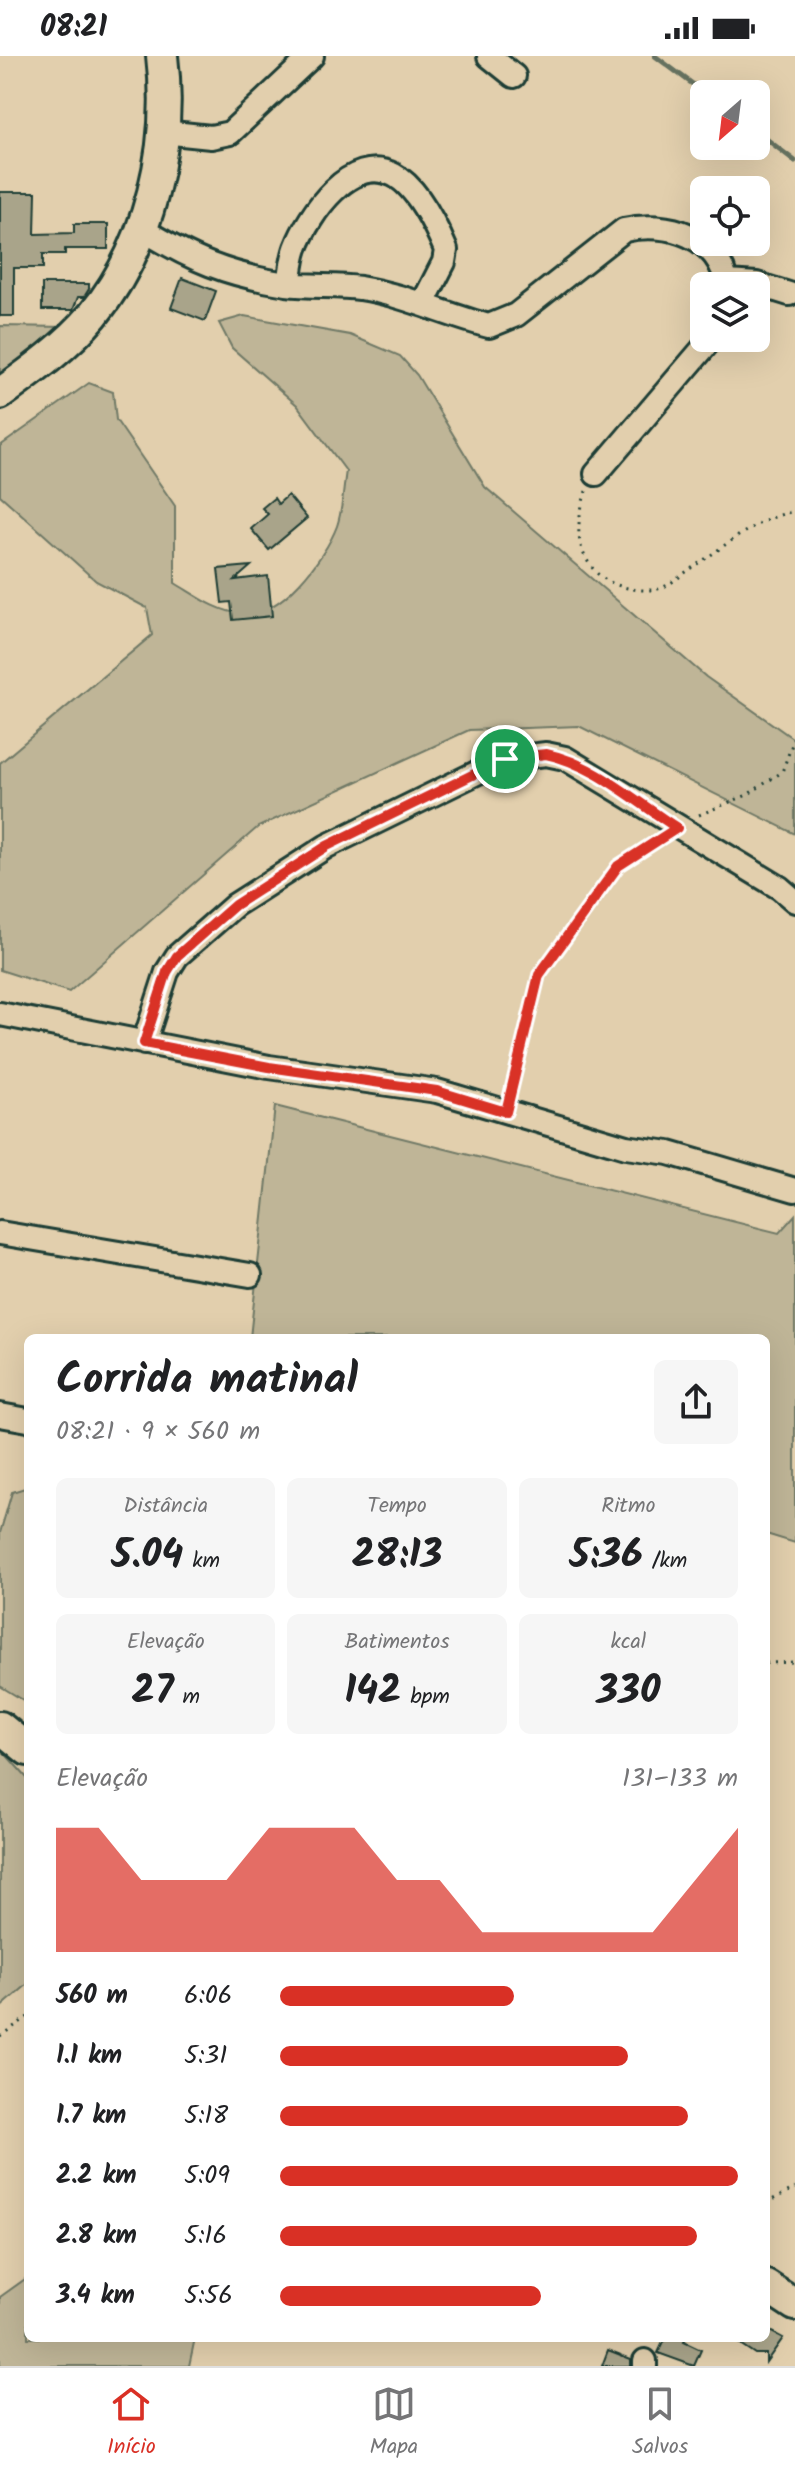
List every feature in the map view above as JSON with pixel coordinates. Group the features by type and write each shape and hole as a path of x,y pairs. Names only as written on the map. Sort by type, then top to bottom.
{"main road":[{"path":"0,394 80,330 114,284 140,228 157,171 163,132 162,56"},
{"path":"0,1727 24,1747"},
{"path":"770,2289 795,2305"}],"street":[{"path":"163,132 211,137 230,133 312,56"},
{"path":"489,56 514,76"},
{"path":"289,284 295,250 319,207 349,179 376,170 393,174 409,186 446,250 444,262 423,303"},
{"path":"140,228 203,265 289,284 361,288 423,303 489,326 505,322 624,230 644,226 673,229 697,239 711,251 721,272"},
{"path":"770,288 789,294"},
{"path":"596,474 700,352"},
{"path":"144,1043 167,972 177,956 218,917 327,846 505,759 546,754 565,758 598,775 677,828 780,888 795,901"},
{"path":"0,1014 269,1067 437,1091 626,1147 669,1153 795,1190"},
{"path":"0,1233 250,1275"},
{"path":"0,1415 24,1419"}],"path":[{"path":"596,474 582,506 579,543 598,574 633,589 658,589 760,522 795,511"},
{"path":"506,1112 539,975 618,866 705,811 747,795 782,772 795,736"},
{"path":"770,1663 795,1662"},
{"path":"0,2036 24,2020"},
{"path":"770,2201 795,2188"}],"shaded area":[{"path":"244,316 350,335 400,356 417,375 485,487 706,677 795,740 795,834 579,726 469,730 258,827 69,992 0,970 0,763 152,635 147,608 96,581 0,495 0,446 89,383 113,392 116,420 175,506 175,583 224,610 256,613 271,606 299,584 331,539 341,513 346,471 297,405 232,348 219,323"},
{"path":"0,326 66,327 0,382"},
{"path":"275,1106 779,1233 795,1215 795,1543 770,1535 770,1334 250,1334"},
{"path":"24,1488 24,1701 0,1686 0,1533 12,1492"},
{"path":"0,1748 24,1775 24,1987 0,2008"},
{"path":"24,2280 24,2342 194,2342 189,2366 0,2366 0,2297"}],"building":[{"path":"0,192 36,192 35,234 74,233 74,224 108,224 108,249 65,249 65,254 43,254 43,268 14,268 14,316 0,316"},
{"path":"182,278 216,291 205,321 171,308"},
{"path":"42,284 89,284 89,289 84,297 78,297 73,310 42,310"},
{"path":"288,495 307,518 269,550 251,529 268,514 262,508 274,498 278,504"},
{"path":"251,566 235,580 268,576 272,616 233,620 231,602 222,603 218,569"},
{"path":"770,2331 783,2338 766,2362 766,2354 755,2354 737,2342 770,2342"},
{"path":"663,2342 684,2342 701,2350 694,2366 658,2353"},
{"path":"608,2350 631,2359 631,2366 602,2366"}],"waterway":[{"path":"655,56 690,82"},
{"path":"770,142 795,161"}],"route":[{"path":"546,754 565,758 598,775 677,828 618,866 539,975 526,1041 506,1112 437,1091 269,1067 144,1043 157,1011 167,972 177,956 218,917 327,846 505,759 546,754"}]}
